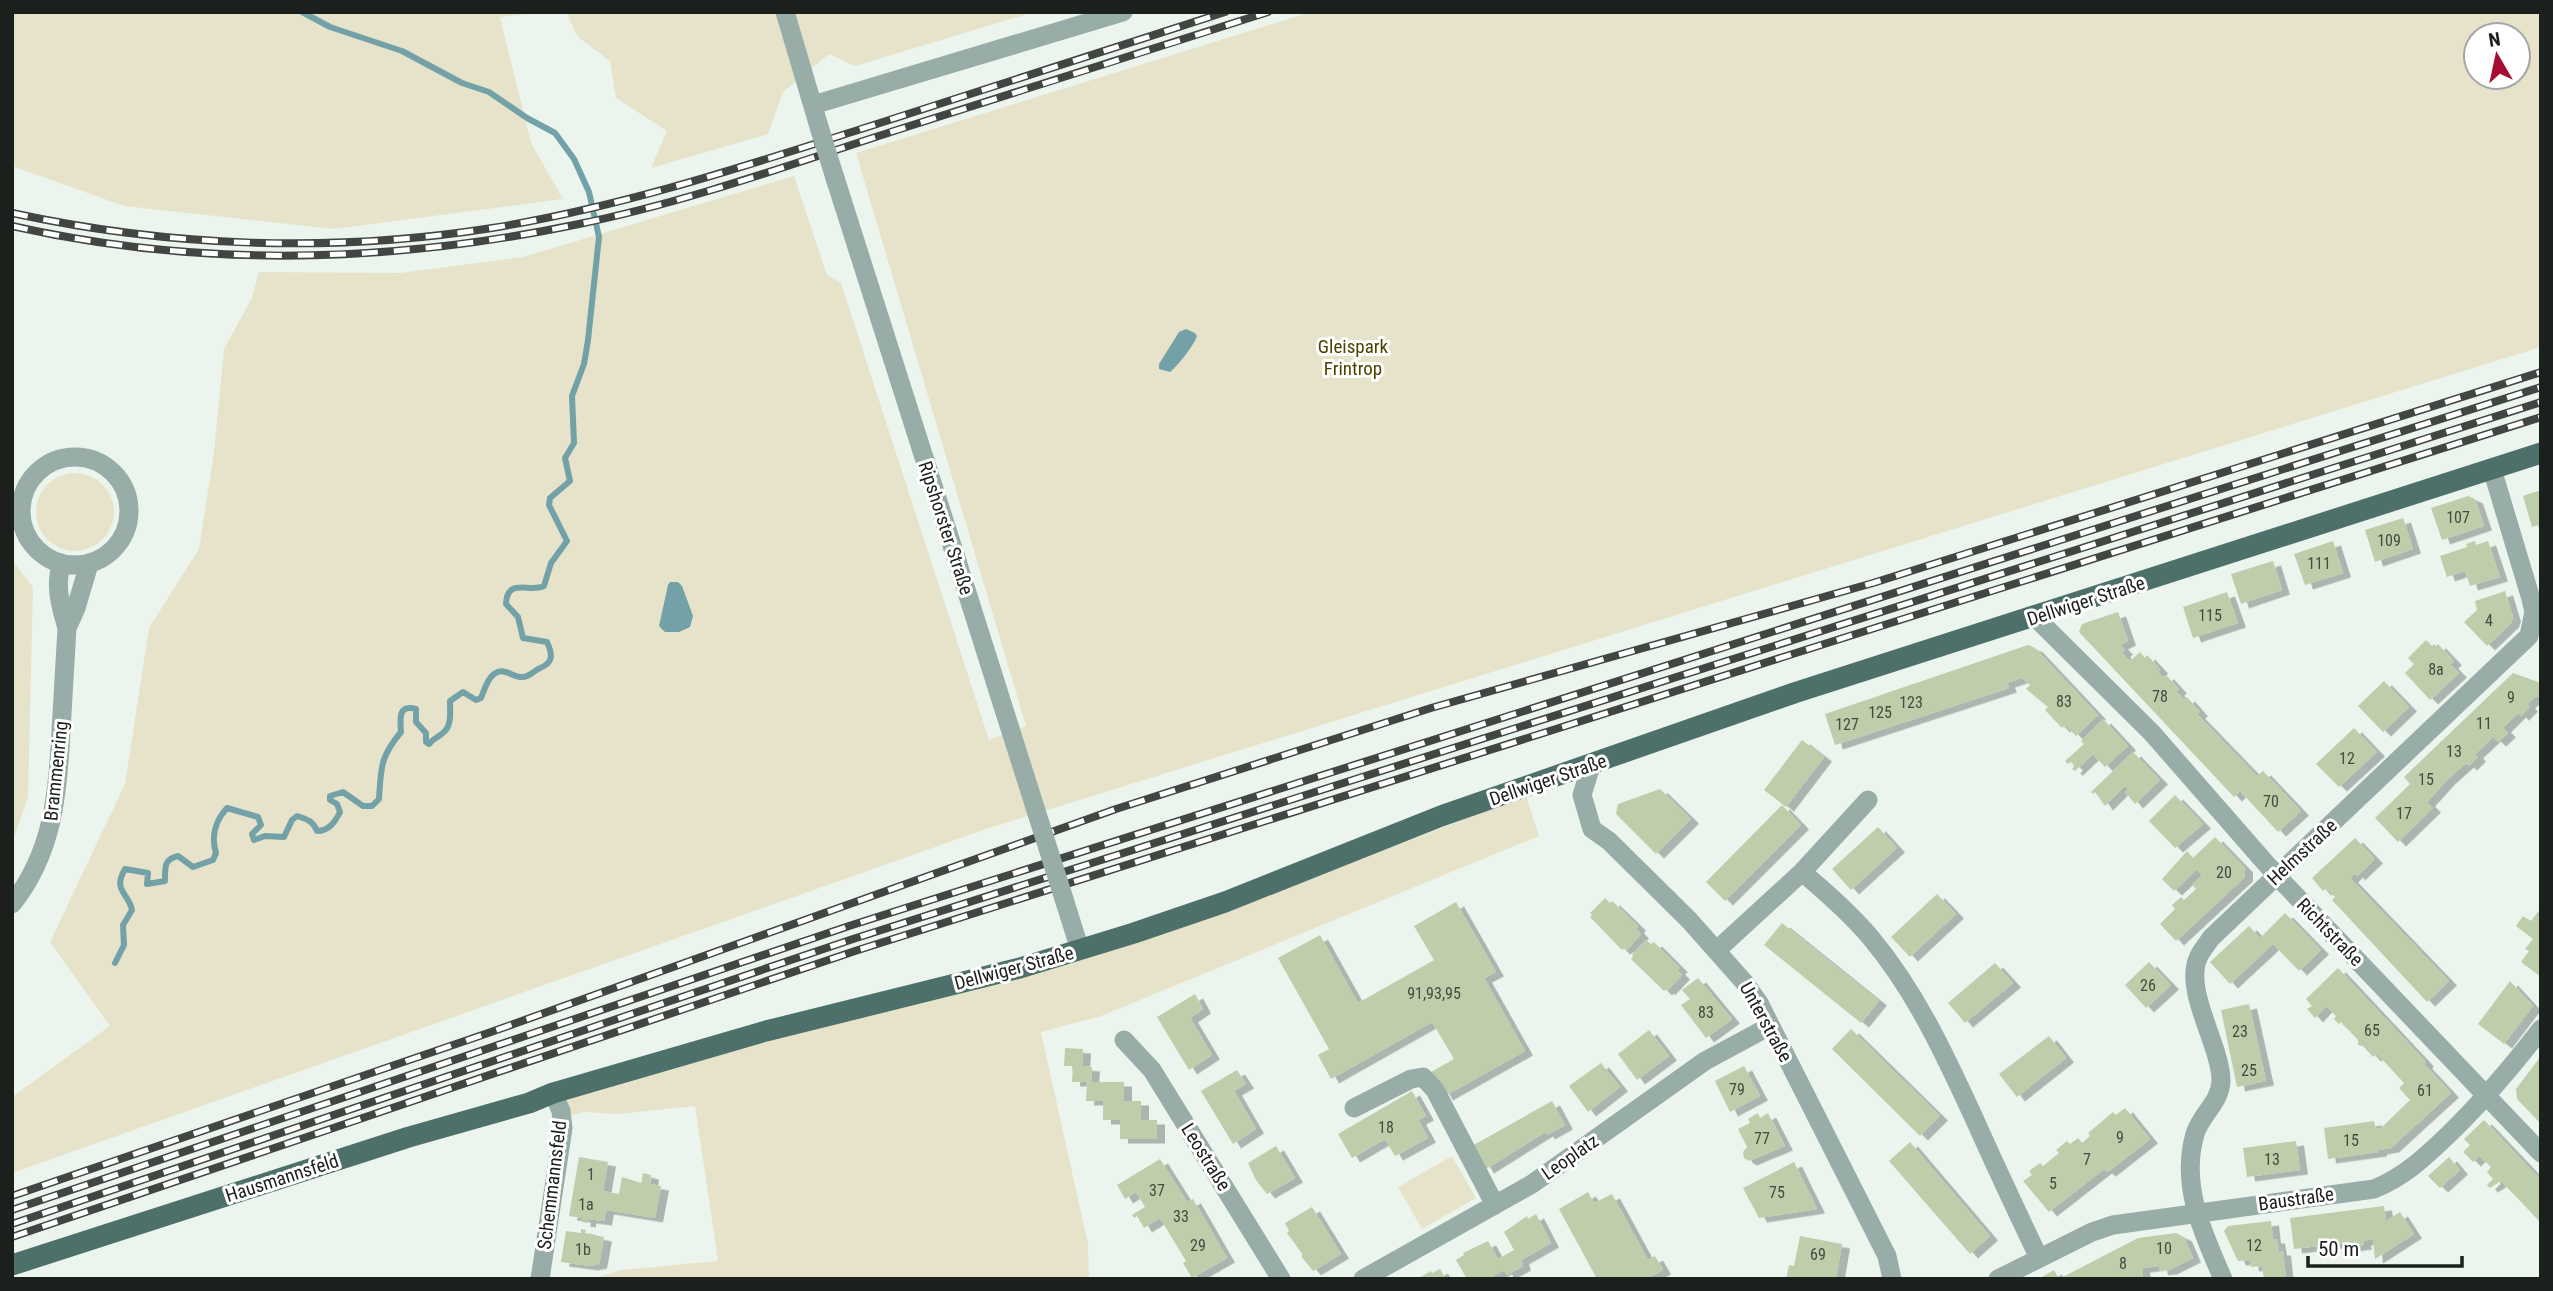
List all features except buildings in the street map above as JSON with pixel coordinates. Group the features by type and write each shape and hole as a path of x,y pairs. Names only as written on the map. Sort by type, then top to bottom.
{"main road":[{"name":"Dellwiger Straße","path":"553,1093 766,1031 1020,968 1080,950 1225,902 1441,816 1794,693 2541,453"},
{"name":"Hausmannsfeld","path":"12,1265 409,1137 529,1103 553,1093"}],"street":[{"name":"Ripshorster Straße","path":"785,12 849,224 1080,950"},
{"path":"813,105 1123,12"},
{"path":"77,457 88,459 106,467 125,490 129,510 126,530 111,551 89,564 62,564 45,556 25,534 16,516 21,503 20,486 48,464 77,457"},
{"name":"Helmstraße","path":"2223,1279 2196,1213 2190,1164 2196,1132 2219,1096 2221,1080 2198,996 2195,974 2198,957 2211,938 2529,636 2534,612 2492,469"},
{"name":"Brammenring","path":"62,564 58,574 61,610 67,628"},
{"name":"Brammenring","path":"12,904 32,876 43,852 53,816 67,628 89,564"},
{"name":"Richtstraße","path":"2035,617 2152,733 2276,875 2541,1153"},
{"name":"Unterstraße","path":"1591,765 1582,795 1592,829 1609,841 1717,950 1744,982 1770,1026 1887,1256 1892,1279"},
{"path":"1717,950 1802,872 1868,800"},
{"path":"1802,872 1846,910 1897,973 1953,1071 2039,1258"},
{"name":"Leoplatz","path":"1363,1279 1532,1184 1705,1062 1770,1026"},
{"name":"Baustraße","path":"1998,1279 2092,1232 2113,1225 2374,1189 2390,1183 2416,1165 2487,1096 2541,1029"},
{"name":"Leostraße","path":"1124,1040 1152,1070 1281,1279"},
{"path":"1354,1108 1411,1079 1423,1077 1435,1090 1495,1205"},
{"name":"Schemmannsfeld","path":"540,1279 563,1128 561,1111 553,1093"}],"green space":[{"path":"12,12 548,12 500,17 531,143 563,199 334,229 124,206 12,166"},
{"path":"566,12 1034,12 855,66 829,54 783,92 768,134 651,168 667,131 616,98 610,61 578,37"},
{"name":"Gleispark Frintrop","path":"1311,12 2541,12 2541,347 989,828 12,1173 12,1097 110,1026 50,942 125,784 149,628 199,549 214,452 224,349 252,298 259,272 400,273 523,257 794,176 827,275 841,283 989,740 1026,726 856,153"},
{"path":"75,473 90,476 103,484 111,497 114,512 111,527 103,540 90,548 75,551 60,548 47,540 39,527 36,512 39,497 47,484 60,476"},
{"path":"12,560 33,587 28,798 12,843"},
{"path":"1526,796 1539,836 1101,1016 1041,1032 1088,1244 1089,1279 547,1277 598,1277 621,1270 718,1261 695,1106 619,1114 584,1112 565,1117 566,1096 1178,928"},
{"path":"1452,1156 1476,1198 1422,1229 1398,1187"}],"water":[{"path":"1186,329 1197,336 1189,350 1170,372 1159,369 1159,364 1179,332"},
{"path":"670,582 678,582 682,586 693,616 690,627 679,632 665,632 659,626"}],"waterway":[{"path":"115,963 124,945 123,925 132,910 120,882 125,869 148,873 147,884 165,881 166,864 173,857 178,856 193,867 213,860 216,853 215,829 227,808 258,817 261,825 252,834 254,840 265,836 284,837 292,820 297,816 309,821 317,831 328,828 340,812 337,804 330,800 330,796 343,792 363,806 372,806 379,799 383,763 401,732 403,711 416,709 416,722 426,733 426,742 429,744 448,726 450,701 463,692 476,700 481,698 494,674 504,672 526,676 547,664 551,658 547,642 523,638 518,617 506,604 507,596 515,588 544,586 551,563 567,541 549,505 550,498 570,481 565,458 574,443 572,396 584,364 599,237 589,192 574,159 555,133 489,92 462,83 402,51 330,27 302,12"}],"railway":[{"path":"12,213 131,233 251,243 372,241 492,228 630,199 721,173 1225,12"},
{"path":"12,226 82,240 224,254 367,253 509,237 619,215 699,194 1268,12"},
{"path":"12,1196 491,1032 1116,809 1431,708 1873,583 2541,372"},
{"path":"12,1210 849,926 2541,387"},
{"path":"12,1224 853,939 2541,402"},
{"path":"12,1237 855,951 2541,417"}]}
